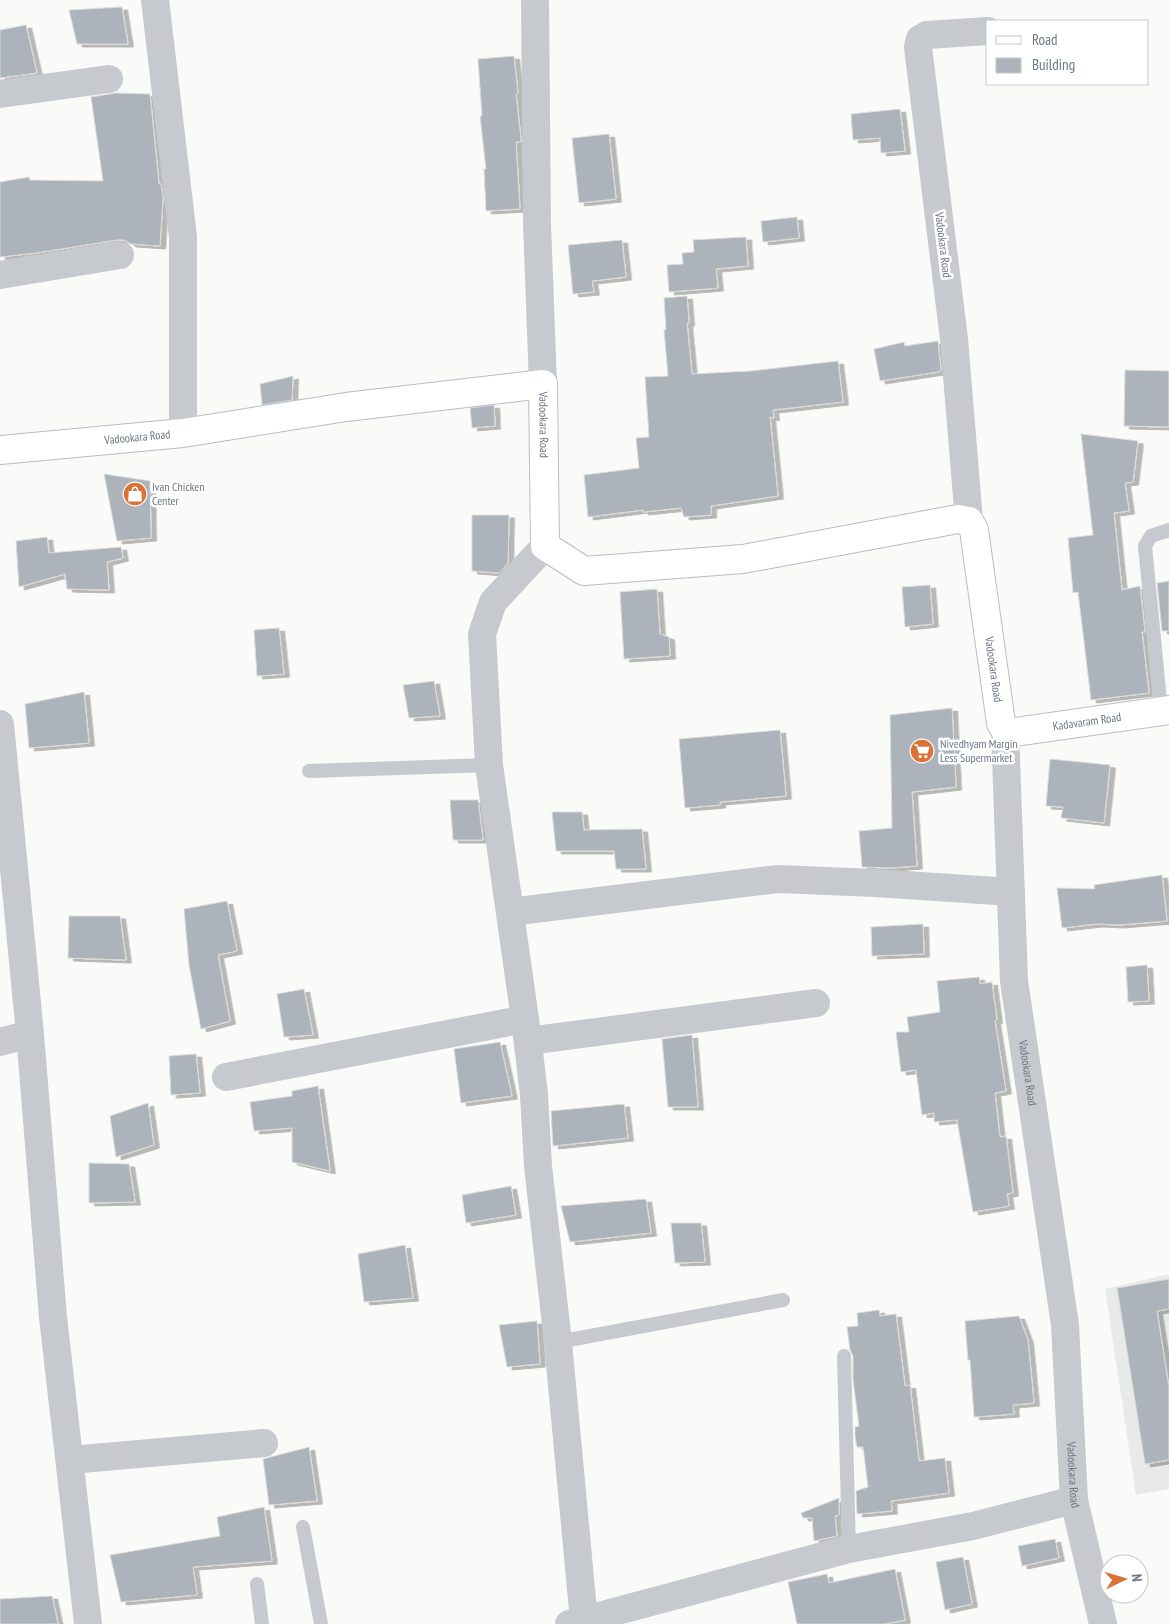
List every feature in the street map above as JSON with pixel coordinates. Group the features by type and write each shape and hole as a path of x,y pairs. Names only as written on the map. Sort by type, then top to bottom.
{"main road":[{"name":"Vadookara Road","path":"0,450 183,434 346,407 542,384 545,546"},
{"path":"545,546 584,571 743,559 958,519 969,521"},
{"name":"Vadookara Road","path":"969,521 974,530 1001,723 1005,730"},
{"name":"Kadavaram Road","path":"1005,730 1015,732 1165,711"}],"street":[{"path":"155,0 183,237 183,434"},
{"path":"535,0 537,224 542,384"},
{"name":"Vadookara Road","path":"969,521 954,339 918,47 920,40 927,35 986,32"},
{"path":"0,94 109,79"},
{"path":"0,275 120,255"},
{"path":"545,546 493,602 482,634 489,765 527,1030 534,1095 538,1166 558,1342 576,1622 849,1549 973,1526 1074,1500"},
{"path":"0,724 7,868 30,1034 54,1317 88,1624"},
{"name":"Vadookara Road","path":"1005,730 1014,981 1065,1325 1074,1500 1102,1624"},
{"path":"510,912 778,879 1011,892"},
{"path":"226,1077 527,1030 816,1003"},
{"path":"0,1042 30,1034"},
{"path":"70,1460 264,1443"}],"lane":[{"path":"1165,711 1145,546 1151,536 1169,530"},
{"path":"309,771 489,765"},
{"path":"558,1342 783,1300"},
{"path":"844,1356 849,1549"},
{"path":"303,1527 321,1624"},
{"path":"257,1584 262,1624"}],"shaded area":[{"path":"1169,1274 1169,1489 1136,1495 1105,1289"}],"building":[{"path":"122,7 128,44 77,44 69,10"},
{"path":"26,25 37,73 0,78 0,30"},
{"path":"514,56 521,139 521,142 516,142 520,209 486,211 484,169 486,169 480,116 482,116 478,59"},
{"path":"116,93 150,94 159,184 161,184 163,198 160,246 131,244 125,240 117,240 0,257 0,182 29,177 30,180 103,181 91,97"},
{"path":"900,109 905,151 881,153 880,138 853,140 851,114"},
{"path":"609,134 616,199 579,203 572,138"},
{"path":"797,217 799,238 763,242 761,221"},
{"path":"746,237 748,266 716,269 718,288 669,292 667,265 683,264 682,253 694,252 693,240"},
{"path":"622,240 626,277 592,281 594,292 573,294 568,245"},
{"path":"687,296 689,323 687,323 692,374 751,371 838,361 843,402 773,410 774,418 770,417 778,496 711,506 711,515 684,517 681,508 643,512 643,510 588,517 584,475 639,468 636,438 649,437 645,377 668,376 664,330 666,330 664,298"},
{"path":"938,341 941,370 880,381 874,349 904,342 905,346"},
{"path":"1125,370 1169,371 1169,427 1124,426"},
{"path":"293,376 292,400 262,405 260,384"},
{"path":"494,405 495,426 472,428 470,408"},
{"path":"1081,434 1138,441 1133,482 1125,483 1129,511 1114,513 1122,590 1140,586 1145,632 1142,632 1149,693 1091,700 1078,592 1073,593 1068,538 1093,535"},
{"path":"104,474 150,481 151,538 117,541"},
{"path":"472,515 509,515 508,563 499,573 472,571"},
{"path":"47,537 49,553 121,547 123,558 107,562 109,590 67,589 65,574 19,587 16,541"},
{"path":"1169,581 1169,631 1162,631 1157,583"},
{"path":"930,585 933,624 905,627 902,587"},
{"path":"657,589 660,634 669,637 670,656 624,659 620,592"},
{"path":"279,628 284,674 257,676 254,630"},
{"path":"434,681 440,716 409,718 403,685"},
{"path":"84,692 89,743 29,748 25,704"},
{"name":"Nivedhyam Margin Less Supermarket","path":"952,708 956,787 912,792 917,866 890,868 862,867 859,831 892,828 890,715"},
{"path":"780,730 786,796 720,802 720,805 685,808 679,739"},
{"path":"1050,759 1110,765 1104,823 1061,818 1063,807 1046,806"},
{"path":"450,800 478,800 483,840 453,840"},
{"path":"552,812 582,812 584,830 642,829 646,869 616,869 614,851 556,851"},
{"path":"1162,875 1167,921 1119,925 1097,924 1062,928 1057,888 1095,889 1094,885"},
{"path":"227,901 237,951 218,955 230,1021 201,1029 189,965 184,909"},
{"path":"69,916 120,916 126,960 68,958"},
{"path":"923,924 924,954 872,956 871,927"},
{"path":"1147,965 1149,1001 1128,1002 1126,967"},
{"path":"979,977 980,984 992,982 997,1020 995,1021 1006,1091 995,1093 1000,1137 1006,1136 1013,1193 1007,1194 1009,1206 973,1212 957,1120 934,1122 934,1113 922,1115 916,1070 901,1072 896,1032 909,1032 907,1017 940,1012 937,981"},
{"path":"304,989 313,1035 284,1037 277,994"},
{"path":"692,1035 698,1107 668,1107 662,1039"},
{"path":"500,1042 512,1096 461,1103 454,1049"},
{"path":"196,1054 200,1093 171,1095 169,1056"},
{"path":"318,1086 330,1171 292,1162 292,1128 254,1131 250,1102 292,1096 292,1091"},
{"path":"148,1103 154,1145 116,1157 110,1116"},
{"path":"624,1104 628,1138 553,1146 551,1111"},
{"path":"89,1163 129,1164 135,1202 89,1203"},
{"path":"511,1186 516,1215 466,1223 462,1195"},
{"path":"646,1199 651,1233 570,1242 561,1206"},
{"path":"671,1223 701,1223 705,1262 675,1263"},
{"path":"405,1245 413,1298 364,1302 358,1254"},
{"path":"1169,1279 1169,1309 1157,1311 1169,1387 1169,1460 1145,1464 1117,1288"},
{"path":"879,1310 880,1316 896,1314 905,1386 910,1385 919,1461 945,1458 949,1493 891,1501 892,1511 857,1514 856,1491 868,1487 863,1447 857,1447 855,1436 855,1427 859,1426 853,1380 853,1356 850,1350 847,1327 858,1326 857,1313"},
{"path":"1019,1316 1028,1340 1034,1403 1013,1405 1014,1414 974,1417 965,1321"},
{"path":"537,1321 540,1364 507,1367 499,1325"},
{"path":"309,1447 317,1501 269,1505 263,1459"},
{"path":"839,1498 839,1515 835,1516 837,1536 814,1541 812,1518 803,1518 801,1513"},
{"path":"264,1507 272,1561 193,1567 197,1595 121,1602 110,1555 220,1536 217,1517"},
{"path":"1055,1539 1059,1558 1022,1566 1018,1546"},
{"path":"963,1557 972,1604 945,1610 936,1562"},
{"path":"895,1569 905,1620 885,1624 797,1624 788,1582 827,1574 829,1583"},
{"path":"52,1596 58,1624 0,1624 0,1599"}],"place":[{"name":"Ivan Chicken Center","path":"135,494"},
{"name":"Nivedhyam Margin Less Supermarket","path":"922,751"}]}
